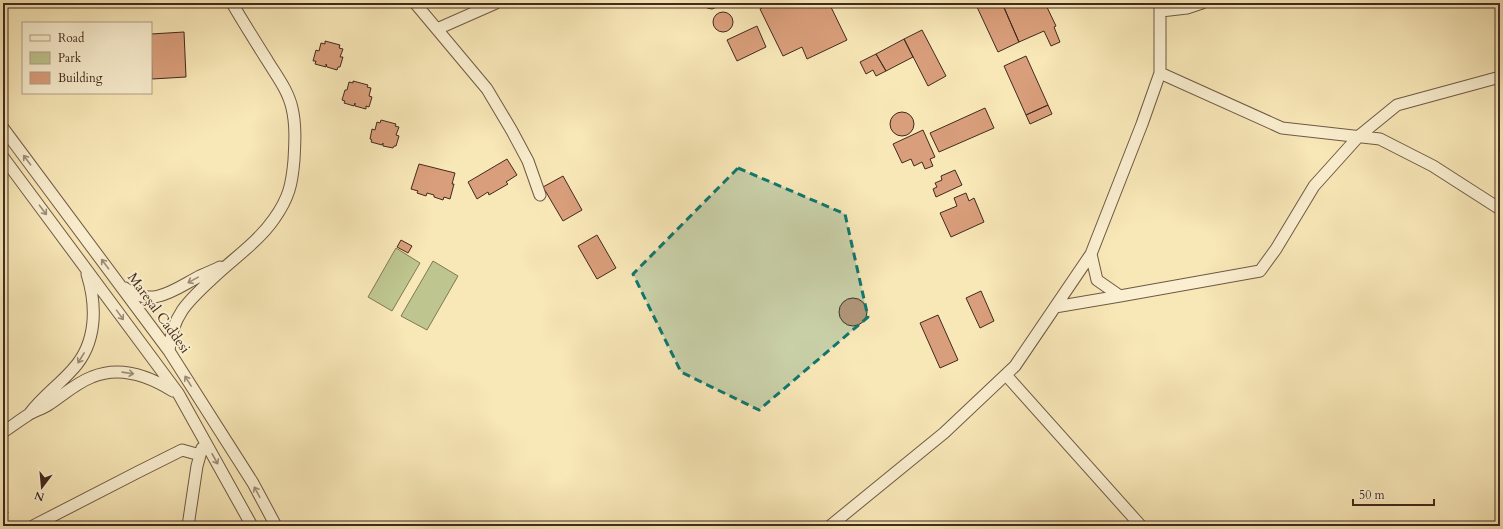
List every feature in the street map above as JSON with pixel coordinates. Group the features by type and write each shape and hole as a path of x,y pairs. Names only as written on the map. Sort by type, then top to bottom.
{"street":[{"path":"169,351 171,333 174,324 184,307 228,263 257,239 274,220 288,195 292,181 295,139 292,108 283,85 232,3"},
{"path":"415,3 487,89 528,161 540,194"},
{"path":"437,29 496,3"},
{"path":"830,526 944,433 1015,366 1091,254 1142,124 1160,73 1160,7 1187,8 1202,3"},
{"path":"1160,73 1282,128 1380,139 1433,166 1500,209"},
{"path":"1055,308 1260,271 1276,249 1314,186 1359,136 1398,105 1500,77"},
{"name":"Mareşal Caddesi","path":"3,128 169,351 253,483 276,526"},
{"path":"3,157 178,394 252,526"},
{"path":"1091,254 1096,280 1120,296"},
{"path":"118,283 137,295 146,298 154,297 169,293 201,275 228,263"},
{"path":"30,414 45,396 72,370 85,351 89,341 92,330 94,309 91,287 85,267"},
{"path":"3,432 30,414 48,405 80,383 92,377 106,373 118,372 145,376 178,394"},
{"path":"1006,375 1142,526"},
{"path":"188,526 204,440"},
{"path":"33,526 182,450 200,455"}],"highlighted area":[{"path":"738,168 845,214 868,317 759,410 681,372 633,274"}],"green space":[{"path":"396,248 420,263 392,311 368,297"},
{"path":"433,261 458,276 427,330 401,316"}],"building":[{"path":"702,3 720,3 717,7 712,9 707,8"},
{"path":"771,3 829,3 847,40 807,59 802,47 783,56 760,9"},
{"path":"986,3 1002,3 1019,42 998,52 977,7"},
{"path":"1002,3 1045,3 1056,26 1054,27 1060,42 1051,46 1044,31 1019,42"},
{"path":"719,12 727,12 733,18 733,26 727,32 719,32 713,26 713,18"},
{"path":"757,26 766,47 737,61 727,40"},
{"path":"922,30 946,76 928,86 904,39"},
{"path":"184,32 186,77 152,79 152,34"},
{"path":"904,39 913,57 886,71 876,54"},
{"path":"325,41 340,45 339,48 343,49 340,57 343,57 340,67 338,67 337,70 327,67 326,64 326,67 315,64 316,61 313,61 316,50 319,51 321,43 325,44"},
{"path":"876,54 886,71 876,76 873,70 866,74 860,62"},
{"path":"1026,56 1048,105 1026,115 1004,66"},
{"path":"353,81 368,85 367,87 371,88 369,96 372,97 369,107 366,106 366,109 355,106 355,103 354,106 344,103 345,101 342,100 349,82 353,83"},
{"path":"1048,105 1052,114 1030,124 1026,115"},
{"path":"985,108 994,128 939,152 930,133"},
{"path":"902,112 911,115 914,124 911,133 902,136 893,133 890,124 893,115"},
{"path":"381,120 396,124 395,126 399,127 396,135 399,136 396,146 393,148 383,146 383,143 382,145 371,142 372,140 370,139 372,129 375,130 377,122 380,123"},
{"path":"923,130 935,157 930,159 933,166 925,169 922,162 914,166 911,159 902,163 893,144"},
{"path":"507,159 517,175 506,182 508,184 489,195 488,192 477,199 468,182"},
{"path":"419,164 455,173 450,199 444,197 443,200 427,193 426,196 411,189"},
{"path":"955,170 962,185 936,197 933,189 937,187 935,183 942,180 941,176"},
{"path":"563,176 582,210 563,221 543,187"},
{"path":"966,193 969,201 974,198 984,222 951,237 940,213 957,206 954,198"},
{"path":"597,235 616,268 597,279 578,246"},
{"path":"401,240 412,246 408,253 397,247"},
{"path":"981,291 994,321 980,328 966,298"},
{"path":"853,298 859,299 863,302 866,306 866,318 863,322 859,325 853,326 847,325 843,322 840,318 839,312 840,306 843,302 847,299"},
{"path":"938,315 958,360 940,368 920,323"},
{"path":"3,511 8,512 3,526"}]}
